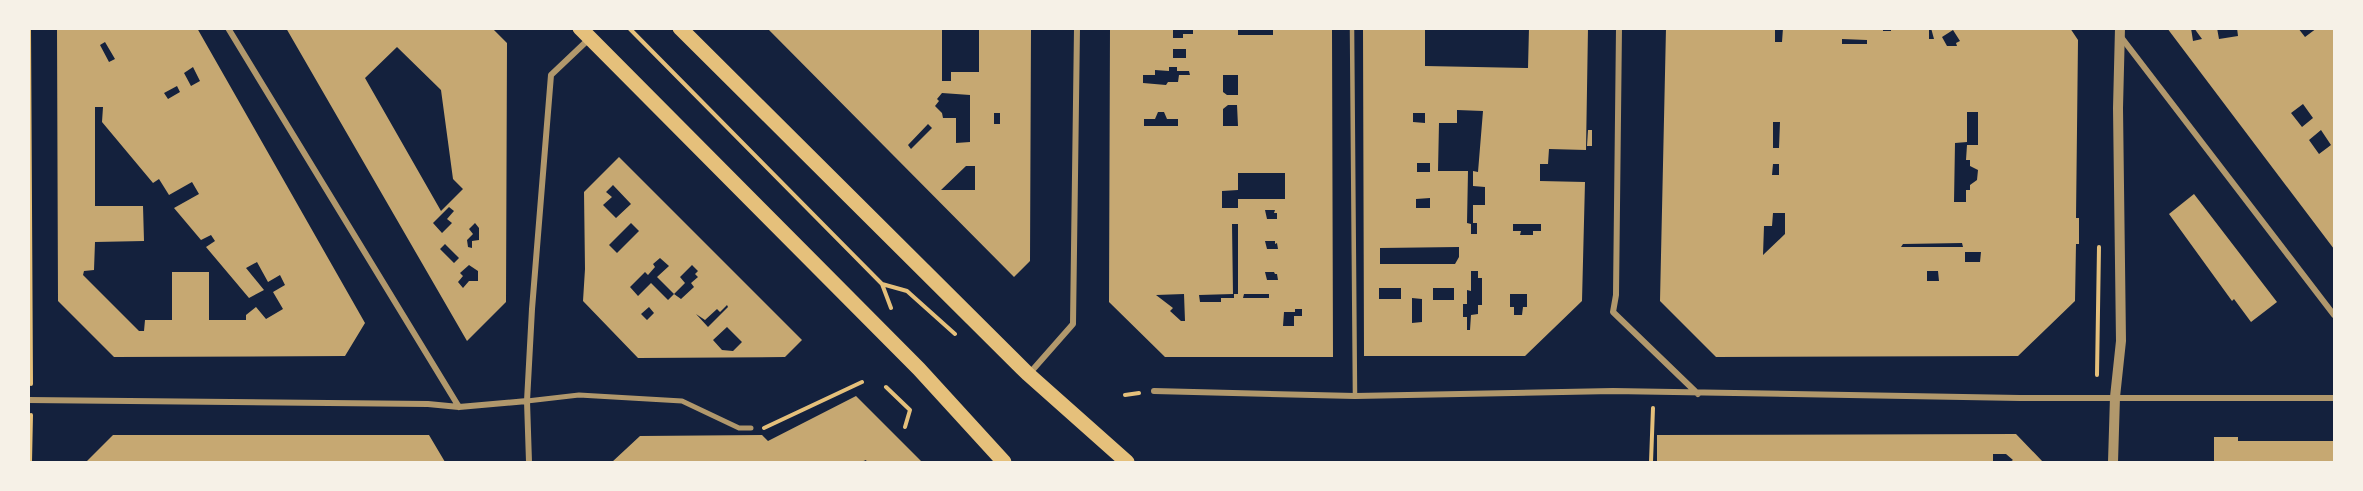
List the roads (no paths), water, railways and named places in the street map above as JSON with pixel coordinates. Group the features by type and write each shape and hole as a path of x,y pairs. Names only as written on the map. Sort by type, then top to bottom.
{"main road":[{"path":"680,28 1028,374 1127,462"},
{"path":"585,33 919,369 1004,462"}],"street":[{"path":"228,28 459,407"},
{"path":"1028,374 1073,324 1077,28"},
{"path":"1619,28 1616,296 1613,312 1699,394"},
{"path":"2118,30 2334,315"},
{"path":"2113,462 2115,398 2121,341 2118,30"},
{"path":"529,462 527,401 532,309 551,75 585,33"},
{"path":"1154,391 1355,396 1654,392 2115,398 2334,398"},
{"path":"28,400 428,404 459,407 579,395 682,401 739,428 751,428"}],"lane":[{"path":"1352,28 1355,396"}]}
